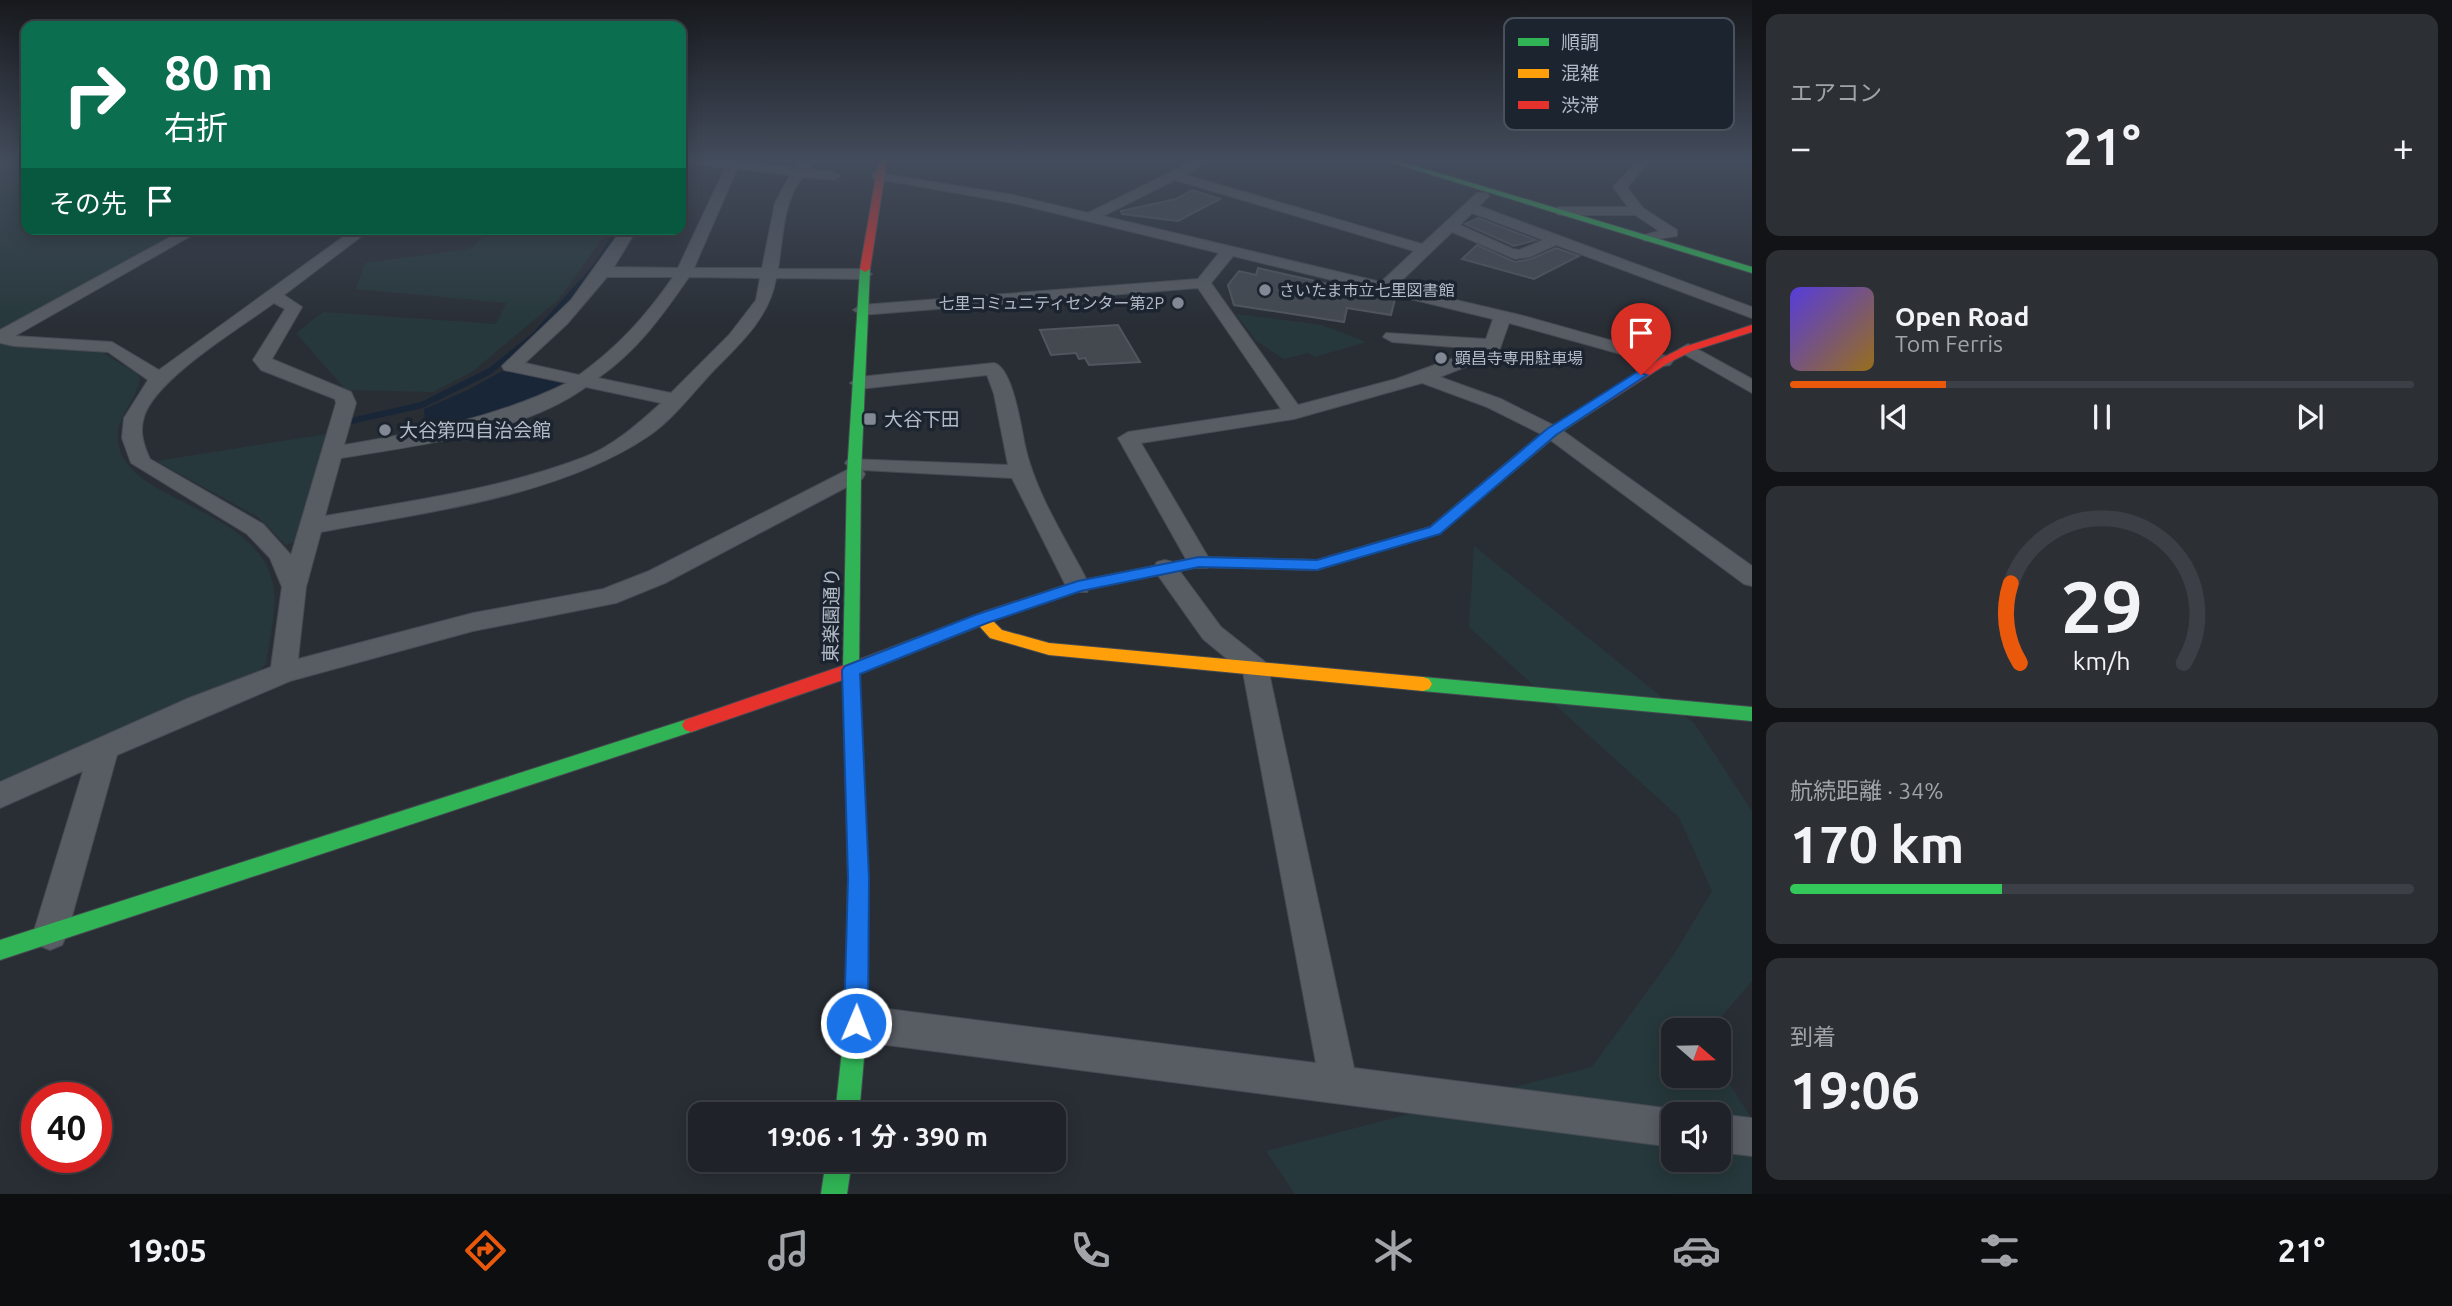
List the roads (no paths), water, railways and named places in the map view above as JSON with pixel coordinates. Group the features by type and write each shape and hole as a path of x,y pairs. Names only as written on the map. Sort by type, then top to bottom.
{"street":[{"path":"330,454 471,429 552,401 586,381 643,333 684,273 711,215"},
{"path":"312,526 462,499 565,471 616,449 643,431 675,401 756,313 764,300 780,215"},
{"name":"東楽園通り","path":"848,1102 856,1023 858,878 851,670 854,468 861,310 872,215"},
{"path":"1075,215 1502,316 1664,360"},
{"path":"1088,218 1094,215"},
{"path":"1310,215 1424,248"},
{"path":"1383,289 1461,215"},
{"path":"1490,215 1752,313"},
{"path":"1571,215 1752,270"},
{"path":"1644,215 1672,233 1649,238"},
{"path":"1449,226 1476,236 1506,254 1518,256 1556,239"},
{"path":"159,379 112,347 13,341 5,340 3,335 185,235"},
{"path":"294,587 279,555 255,529 141,463 132,445 131,424 141,400 159,379 356,235"},
{"path":"626,235 601,272 560,323 511,366 675,401"},
{"path":"861,310 1203,283 1228,253"},
{"path":"601,272 864,274"},
{"path":"1203,283 1294,413"},
{"path":"1730,304 1752,293"},
{"path":"273,296 294,307 262,360 268,366 344,396 346,403 294,587 283,673"},
{"path":"1199,562 1128,438 1211,429 1294,413 1426,378 1492,350 1502,316"},
{"path":"230,327 280,334"},
{"path":"0,950 600,756 851,670 981,619 1078,586 1199,562 1317,565 1435,530 1552,432 1664,360 1688,349 1752,328"},
{"path":"1392,337 1493,345"},
{"path":"1688,349 1752,387"},
{"path":"859,383 994,369 1004,394 1020,472 1078,586"},
{"path":"1426,378 1494,403 1552,432 1721,552 1752,578"},
{"path":"0,795 199,706 283,673 473,622 607,597 657,577 854,468 1020,472"},
{"path":"1721,552 1752,550"},
{"path":"1165,568 1212,633 1255,668 1338,1083"},
{"path":"981,619 996,634 1049,649 1752,714"},
{"path":"50,934 104,750"},
{"path":"856,1023 1661,1126"},
{"path":"1731,1135 1752,1137"},
{"path":"834,1194 837,1172"}],"water":[{"path":"504,370 568,383 528,405 426,432 424,409 468,390"}],"waterway":[{"path":"579,285 594,268 614,235"},
{"path":"351,421 422,405 490,371 535,335 581,283"}],"place":[{"name":"さいたま市立七里図書館","path":"1265,290"},
{"name":"七里コミュニティセンター第2P","path":"1178,303"},
{"name":"顕昌寺専用駐車場","path":"1441,358"},
{"name":"大谷下田","path":"870,419"},
{"name":"大谷第四自治会館","path":"385,430"}]}
